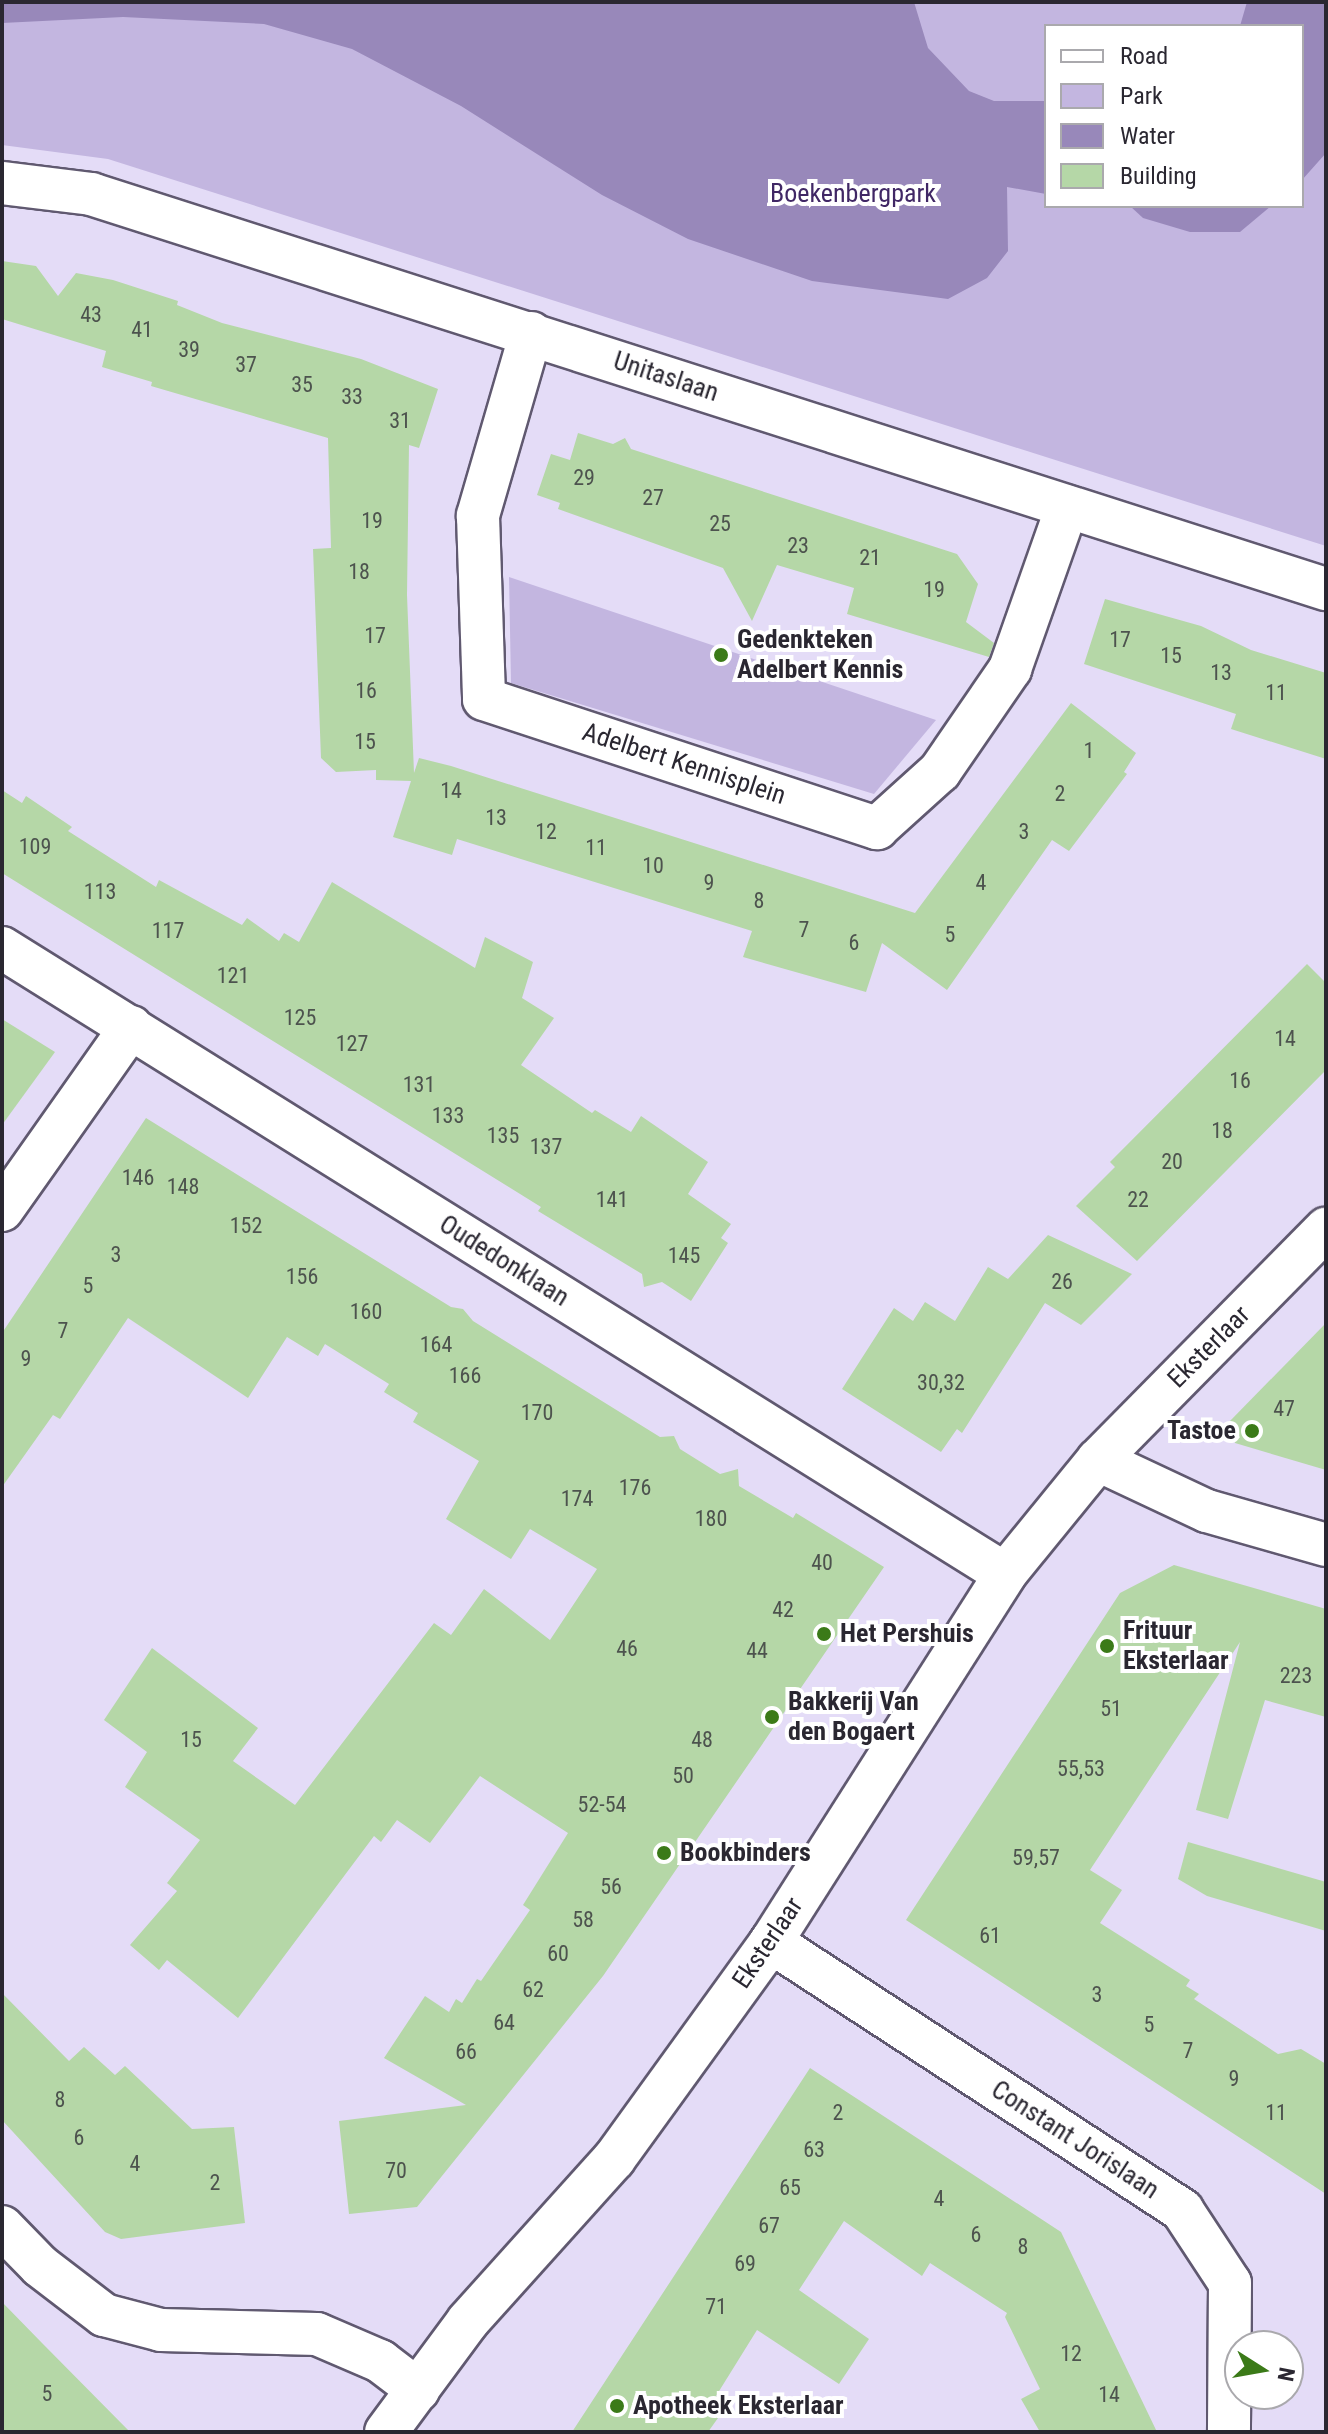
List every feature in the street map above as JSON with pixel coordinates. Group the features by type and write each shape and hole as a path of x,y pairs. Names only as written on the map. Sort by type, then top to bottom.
{"street":[{"name":"Unitaslaan","path":"2,183 91,194 1326,589"},
{"name":"Adelbert Kennisplein","path":"531,333 478,516 484,699 877,828 940,771 1010,669 1067,507"},
{"name":"Oudedonklaan","path":"2,948 1005,1574"},
{"path":"2,1210 131,1027"},
{"name":"Eksterlaar","path":"386,2432 468,2321 614,2159 771,1942 1005,1574 1098,1460 1326,1229"},
{"path":"1098,1460 1207,1511 1326,1545"},
{"name":"Constant Jorislaan","path":"771,1942 1182,2210 1230,2283 1229,2432"},
{"path":"2,2227 40,2266 104,2315 161,2330 317,2334 380,2361 418,2390"}],"green space":[{"name":"Boekenbergpark","path":"2,2 1326,2 1326,546 108,159 2,145"},
{"path":"509,577 936,720 874,794 511,683"}],"water":[{"path":"2,2 914,2 928,48 969,91 994,101 1044,101 1044,194 1007,187 1008,251 987,278 948,299 812,281 688,239 602,195 461,106 352,49 264,24 123,17 2,23"},
{"path":"1247,2 1326,2 1326,153 1304,178 1304,24 1241,24"},
{"path":"1132,208 1269,208 1240,232 1190,232 1143,218"}],"building":[{"path":"2,261 36,266 58,296 76,273 113,280 178,301 177,305 222,323 361,359 438,389 419,448 409,445 407,595 414,773 419,758 451,766 915,913 1071,703 1136,753 1124,772 1127,774 1069,851 1052,840 947,990 882,943 866,992 743,957 752,931 457,839 452,855 393,837 411,781 376,780 376,770 336,772 321,758 313,549 331,548 328,438 151,386 152,382 102,367 106,351 2,319"},
{"path":"578,433 613,444 625,438 631,449 957,554 978,584 966,622 994,643 989,657 847,614 854,588 777,565 752,621 723,568 558,509 560,503 537,495 551,454 570,460"},
{"path":"1105,599 1201,626 1251,650 1326,673 1326,759 1231,729 1236,714 1084,664"},
{"path":"2,790 22,803 26,796 72,827 68,831 156,887 159,880 242,925 247,918 279,941 284,933 299,942 332,882 475,968 485,937 533,962 522,998 554,1018 521,1065 592,1113 595,1110 631,1132 641,1116 708,1162 688,1194 731,1224 721,1238 728,1243 691,1301 662,1282 644,1287 642,1274 538,1211 541,1207 2,873"},
{"path":"1307,964 1326,983 1326,1070 1137,1261 1076,1206 1115,1167 1110,1162"},
{"path":"2,1019 55,1052 2,1125"},
{"path":"146,1118 451,1307 463,1309 473,1321 660,1437 674,1436 680,1449 720,1474 738,1469 739,1486 793,1518 796,1513 884,1567 603,1976 417,2207 349,2214 339,2121 466,2105 384,2058 425,1996 449,2012 456,1999 462,2003 477,1979 481,1981 530,1910 523,1905 568,1833 480,1776 430,1843 397,1820 381,1842 374,1836 238,2018 167,1960 159,1970 130,1945 177,1891 167,1883 200,1840 125,1787 147,1752 104,1720 152,1648 258,1728 233,1761 295,1805 434,1623 451,1635 484,1589 550,1640 597,1569 530,1529 511,1559 446,1519 479,1461 413,1422 418,1413 384,1392 389,1384 325,1344 318,1356 287,1337 248,1398 128,1318 60,1419 53,1415 2,1487 2,1333"},
{"path":"1048,1235 1132,1274 1081,1325 1045,1303 962,1433 957,1429 941,1452 842,1389 894,1308 913,1321 925,1302 955,1321 988,1267 1008,1279"},
{"path":"1326,1323 1326,1470 1235,1443 1229,1422"},
{"path":"1174,1565 1326,1609 1326,1717 1265,1700 1228,1819 1196,1810 1240,1642 1090,1870 1122,1890 1100,1923 1190,1980 1186,1986 1199,1994 1194,1999 1278,2054 1301,2049 1326,2064 1326,2194 906,1920 1120,1593"},
{"path":"1188,1842 1326,1882 1326,1931 1207,1896 1178,1879"},
{"path":"2,1993 69,2061 84,2047 115,2075 125,2066 192,2129 234,2127 245,2223 121,2239 105,2232 2,2120"},
{"path":"810,2068 1061,2232 1157,2432 1040,2432 1021,2399 1040,2389 1005,2317 1007,2313 930,2263 922,2276 844,2221 799,2290 869,2339 839,2384 757,2330 716,2396 728,2404 708,2432 572,2432"},
{"path":"2,2302 42,2343 130,2432 2,2432"}],"place":[{"name":"Gedenkteken Adelbert Kennis","path":"721,655"},
{"name":"Tastoe","path":"1252,1431"},
{"name":"Het Pershuis","path":"824,1634"},
{"name":"Frituur Eksterlaar","path":"1107,1646"},
{"name":"Bakkerij Van den Bogaert","path":"772,1717"},
{"name":"Bookbinders","path":"664,1853"},
{"name":"Apotheek Eksterlaar","path":"617,2406"}]}
